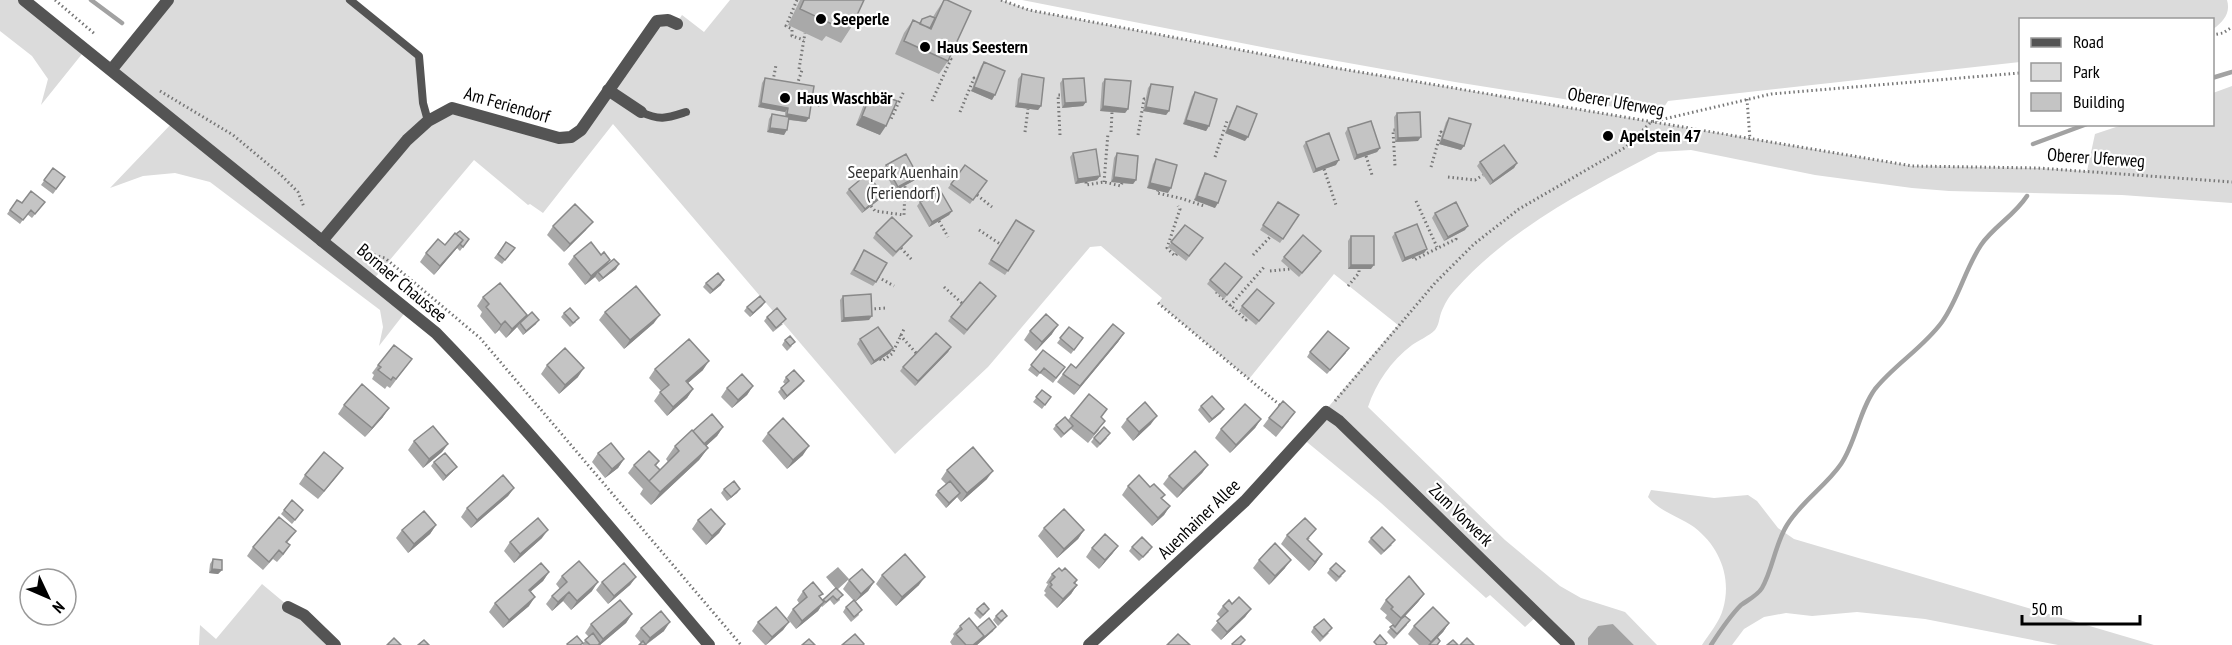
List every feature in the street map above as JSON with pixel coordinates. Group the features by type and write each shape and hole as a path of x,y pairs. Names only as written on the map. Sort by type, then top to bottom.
{"street":[{"name":"Bornaer Chaussee","path":"24,0 436,333 480,378 709,645"},
{"path":"112,69 168,0"},
{"name":"Am Feriendorf","path":"322,241 407,140 428,121 452,108 559,138 571,137 581,130 657,21 668,20 676,24"},
{"path":"608,90 641,112"},
{"name":"Auenhainer Allee","path":"1089,645 1245,501 1326,412"},
{"name":"Zum Vorwerk","path":"1326,412 1339,421 1569,645"},
{"path":"288,607 304,615 335,645"}],"lane":[{"path":"350,0 419,56 423,103 428,121"},
{"path":"641,112 653,117 666,118 686,112"}],"path":[{"path":"55,0 96,35"},
{"path":"798,0 786,26 792,29 792,36 804,40"},
{"name":"Oberer Uferweg","path":"1001,0 1029,10 1336,68 1912,166 2038,168 2232,182"},
{"path":"2214,35 2223,33 2232,27"},
{"path":"796,88 806,33"},
{"path":"932,101 951,59 947,57"},
{"path":"772,84 776,65"},
{"path":"1326,412 1408,313 1474,244 1519,209 1626,147 1651,122 1771,94 2019,74"},
{"path":"960,112 974,78 976,79"},
{"path":"158,89 233,135 298,192 307,211"},
{"path":"887,118 891,119 904,91"},
{"path":"1060,135 1058,95 1061,95"},
{"path":"1138,135 1144,99 1146,99"},
{"path":"1747,99 1750,140"},
{"path":"809,104 820,105"},
{"path":"1026,132 1028,109"},
{"path":"1104,182 1112,112"},
{"path":"1215,157 1227,121 1230,122"},
{"path":"1395,130 1393,130 1395,166"},
{"path":"1431,167 1440,132 1442,133"},
{"path":"1366,156 1372,175"},
{"path":"1324,169 1336,205"},
{"path":"1448,177 1474,180 1483,175"},
{"path":"1086,182 1086,185 1104,182 1121,186 1122,183"},
{"path":"871,206 876,211 904,215 905,186"},
{"path":"1158,190 1157,194 1204,206 1204,204"},
{"path":"977,195 992,207"},
{"path":"1416,201 1437,248"},
{"path":"1177,254 1175,256 1167,248 1180,209 1178,206"},
{"path":"939,221 948,237"},
{"path":"979,230 1000,244"},
{"path":"1413,258 1414,260 1456,239 1455,236"},
{"path":"1253,255 1270,237"},
{"path":"355,249 385,258 480,338 741,645"},
{"path":"901,249 913,261"},
{"path":"1230,306 1265,266"},
{"path":"1270,271 1290,269"},
{"path":"1348,286 1359,273 1359,269"},
{"path":"878,276 894,286"},
{"path":"944,287 963,303"},
{"path":"1216,292 1246,320 1247,318"},
{"path":"1158,303 1284,408"},
{"path":"868,309 887,308"},
{"path":"880,359 882,361 892,354 904,329"},
{"path":"900,335 917,354"}],"green space":[{"path":"0,0 24,0 86,49 41,105 48,79 32,56 0,31"},
{"name":"Seepark Auenhain (Feriendorf)","path":"168,0 350,0 419,56 428,120 452,108 571,137 657,21 676,24 682,15 704,32 730,0 1001,0 1029,10 1336,68 1912,166 2087,171 2095,134 2119,126 2214,126 2214,93 2232,86 2232,203 2122,195 1912,188 1815,175 1691,150 1658,152 1577,196 1524,229 1477,268 1453,292 1441,313 1435,330 1404,351 1391,365 1375,389 1368,407 1505,540 1560,586 1581,598 1625,612 1657,645 1634,645 1613,624 1588,638 1588,645 1569,645 1538,615 1525,627 1490,595 1486,598 1381,503 1302,438 1398,325 1334,274 1249,379 1158,303 1162,298 1101,246 1090,247 988,367 895,454 613,124 543,213 530,204 528,205 474,160 373,280 407,310 379,346 383,327 380,310 210,182 175,173 143,176 110,188 174,121 112,69"},
{"path":"1022,0 2227,0 2228,5 2225,17 2214,28 2214,18 2019,18 2019,62 1668,101 1664,107 1652,113 1455,82"},
{"path":"1651,490 1714,498 1748,495 1757,501 1778,528 1794,539 2154,645 2058,645 1925,619 1857,612 1812,616 1786,613 1764,617 1744,629 1732,645 1702,645 1722,614 1726,586 1722,564 1703,535 1648,497"},
{"path":"262,584 335,645 199,645 200,625 216,639"}],"shaded area":[{"path":"838,567 849,579 837,590 826,577"},
{"path":"1613,624 1634,645 1588,645 1588,638 1598,626"}],"building":[{"path":"804,0 864,0 852,26 836,19 834,25 800,9"},
{"path":"944,0 971,11 948,61 904,41 913,20 931,29"},
{"path":"930,16 935,18 930,28 920,24 922,19"},
{"path":"984,62 1005,71 995,95 974,87"},
{"path":"1022,74 1044,78 1041,106 1018,103"},
{"name":"Haus Waschbär","path":"765,78 814,86 809,118 787,114 788,108 761,103"},
{"path":"1084,78 1086,102 1065,103 1063,79"},
{"path":"1105,79 1131,81 1128,109 1103,106"},
{"path":"1151,84 1173,87 1169,111 1146,107"},
{"path":"872,91 897,101 886,126 862,116"},
{"path":"1195,92 1217,99 1209,126 1186,120"},
{"path":"1237,106 1257,114 1248,137 1228,129"},
{"path":"1420,112 1421,137 1398,138 1397,113"},
{"path":"772,114 789,117 787,130 770,128"},
{"path":"1449,118 1471,124 1464,146 1442,139"},
{"path":"1371,121 1380,148 1357,155 1348,128"},
{"path":"1329,133 1339,160 1316,169 1306,142"},
{"path":"1504,145 1517,163 1493,181 1480,162"},
{"path":"1096,149 1100,176 1078,179 1073,153"},
{"path":"1117,153 1138,156 1136,180 1114,177"},
{"path":"906,154 918,176 898,187 886,165"},
{"path":"1156,159 1177,165 1171,188 1150,183"},
{"path":"965,165 987,181 973,200 951,184"},
{"path":"53,168 65,177 56,189 44,180"},
{"path":"1205,173 1226,181 1218,203 1197,196"},
{"path":"867,174 883,194 865,209 849,189"},
{"path":"940,190 952,211 932,222 920,202"},
{"path":"31,191 45,202 35,214 31,210 23,220 10,210 17,200 22,203"},
{"path":"1278,202 1299,215 1283,239 1263,225"},
{"path":"1456,202 1468,226 1448,237 1435,213"},
{"path":"575,204 593,222 570,244 553,226"},
{"path":"892,217 912,236 896,252 876,233"},
{"path":"1016,220 1034,231 1008,271 991,260"},
{"path":"1417,224 1427,249 1405,258 1395,233"},
{"path":"1185,225 1203,238 1189,256 1171,242"},
{"path":"460,231 469,239 463,247 460,244 463,240 456,234"},
{"path":"455,233 463,240 440,266 426,253 438,239 445,245"},
{"path":"1303,235 1321,251 1302,273 1284,257"},
{"path":"1351,236 1374,236 1374,265 1351,265"},
{"path":"506,242 515,248 505,260 498,254"},
{"path":"591,242 601,255 604,252 610,260 591,276 574,256"},
{"path":"864,250 887,263 876,282 854,270"},
{"path":"614,259 619,264 603,278 598,272"},
{"path":"1225,263 1242,277 1227,295 1210,280"},
{"path":"718,273 724,280 713,290 706,283"},
{"path":"980,282 996,296 967,330 951,317"},
{"path":"500,283 527,315 512,329 505,321 501,325 486,307 489,304 483,297"},
{"path":"636,286 660,315 630,340 605,312"},
{"path":"1257,289 1274,303 1259,321 1242,306"},
{"path":"871,294 872,316 844,318 843,296"},
{"path":"760,296 765,302 753,313 747,307"},
{"path":"570,308 579,318 573,323 564,313"},
{"path":"777,308 786,319 776,328 767,317"},
{"path":"532,312 539,320 526,331 520,323"},
{"path":"1046,314 1058,325 1042,342 1030,331"},
{"path":"1113,324 1124,333 1080,386 1063,374 1071,364 1076,368"},
{"path":"878,327 893,348 874,361 860,339"},
{"path":"1069,327 1083,338 1074,350 1060,338"},
{"path":"1328,331 1349,348 1330,370 1310,352"},
{"path":"936,333 951,347 918,381 903,367"},
{"path":"790,336 795,342 790,346 785,340"},
{"path":"689,339 709,361 686,381 693,389 673,407 660,392 669,385 655,369"},
{"path":"394,345 412,359 396,379 393,377 391,380 378,370 381,367 378,365"},
{"path":"565,348 584,368 565,385 547,365"},
{"path":"1043,350 1065,367 1056,378 1044,368 1040,373 1031,365"},
{"path":"794,370 804,381 787,396 781,388 789,381 786,377"},
{"path":"742,374 753,386 738,400 727,388"},
{"path":"362,384 389,408 372,428 344,405"},
{"path":"1042,390 1051,397 1045,405 1036,397"},
{"path":"1089,394 1107,409 1101,417 1105,421 1094,434 1071,416"},
{"path":"1212,396 1224,409 1212,419 1201,406"},
{"path":"1283,401 1295,412 1282,428 1269,418"},
{"path":"1145,402 1157,416 1139,432 1127,419"},
{"path":"1245,404 1261,419 1236,445 1221,429"},
{"path":"712,414 723,427 704,444 693,431"},
{"path":"1065,417 1073,426 1064,434 1056,425"},
{"path":"783,418 809,446 793,460 768,433"},
{"path":"433,426 448,444 429,459 414,441"},
{"path":"1104,427 1110,433 1100,444 1094,438"},
{"path":"692,430 708,448 660,492 649,481 679,451 675,446"},
{"path":"611,443 624,459 612,469 598,453"},
{"path":"973,447 993,471 967,493 947,470"},
{"path":"649,451 659,461 655,465 660,470 649,481 634,465"},
{"path":"1195,451 1208,465 1183,489 1169,476"},
{"path":"324,452 343,468 324,491 305,475"},
{"path":"445,453 457,467 446,476 434,462"},
{"path":"503,475 514,488 477,520 467,508"},
{"path":"1139,475 1150,487 1154,484 1165,495 1161,498 1170,506 1158,518 1128,486"},
{"path":"734,481 740,489 731,497 724,489"},
{"path":"950,481 960,493 949,503 938,491"},
{"path":"292,500 303,510 295,520 284,510"},
{"path":"711,509 725,524 712,536 698,520"},
{"path":"1064,509 1084,530 1064,549 1044,528"},
{"path":"424,511 436,525 414,544 402,530"},
{"path":"279,517 296,531 286,542 290,545 283,554 279,550 269,562 253,547"},
{"path":"538,518 548,530 520,554 510,542"},
{"path":"1305,518 1316,529 1307,539 1322,554 1315,562 1287,535"},
{"path":"1382,527 1395,540 1384,551 1371,538"},
{"path":"1105,534 1118,546 1105,560 1092,548"},
{"path":"1142,537 1152,547 1143,557 1132,547"},
{"path":"1275,543 1291,560 1275,576 1259,560"},
{"path":"905,554 925,577 902,597 882,575"},
{"path":"213,559 222,560 222,570 212,569"},
{"path":"579,561 598,582 577,601 569,592 558,602 552,596 567,582 562,576"},
{"path":"541,563 549,572 529,590 535,597 509,620 495,603"},
{"path":"624,563 636,577 614,596 602,582"},
{"path":"1336,563 1345,571 1339,577 1330,569"},
{"path":"1059,568 1062,571 1065,568 1077,580 1074,583 1077,585 1063,599 1050,587 1052,585 1050,582 1055,577 1052,574"},
{"path":"862,569 874,582 861,594 849,580"},
{"path":"1409,576 1424,594 1401,618 1391,609 1393,607 1386,600"},
{"path":"813,582 823,594 819,596 824,602 802,621 793,609 807,597 803,591"},
{"path":"836,588 843,595 837,600 833,596 826,602 823,600"},
{"path":"1239,597 1251,609 1227,632 1217,621 1228,611 1223,606 1229,600 1232,604"},
{"path":"620,600 632,614 603,639 591,624"},
{"path":"854,600 862,610 854,617 846,607"},
{"path":"984,603 989,609 983,615 977,609"},
{"path":"776,607 789,622 772,637 758,622"},
{"path":"1433,607 1449,623 1431,642 1414,626"},
{"path":"1002,610 1007,616 1001,621 996,616"},
{"path":"661,611 670,622 650,638 641,628"},
{"path":"1405,616 1410,620 1397,634 1390,627 1393,625 1395,627"},
{"path":"969,618 984,636 973,645 966,645 956,634 962,629 960,626"},
{"path":"989,618 996,627 981,640 984,636 977,628"},
{"path":"1324,619 1332,628 1323,637 1314,627"},
{"path":"593,633 600,643 598,645 590,645 585,640"},
{"path":"855,634 863,645 842,645"},
{"path":"1178,634 1190,645 1167,645"},
{"path":"1380,635 1387,643 1385,645 1377,645 1374,642"},
{"path":"577,636 583,643 580,645 567,644"},
{"path":"1241,636 1245,640 1240,645 1232,644"},
{"path":"1437,637 1440,641 1437,645 1429,645"},
{"path":"394,638 401,645 387,645"},
{"path":"1467,638 1474,645 1460,645"},
{"path":"809,639 815,645 802,645"},
{"path":"424,640 429,645 418,645"},
{"path":"1453,640 1458,645 1447,645"}],"waterway":[{"path":"91,0 122,23"},
{"path":"2214,77 2232,72"},
{"path":"2033,144 2082,126"},
{"path":"1711,645 1741,605 1762,588 1787,525 1841,464 1875,389 1942,322 1981,245 2027,196"}],"place":[{"name":"Seeperle","path":"821,19"},
{"name":"Haus Seestern","path":"925,47"},
{"name":"Haus Waschbär","path":"785,98"},
{"name":"Apelstein 47","path":"1608,136"}]}
